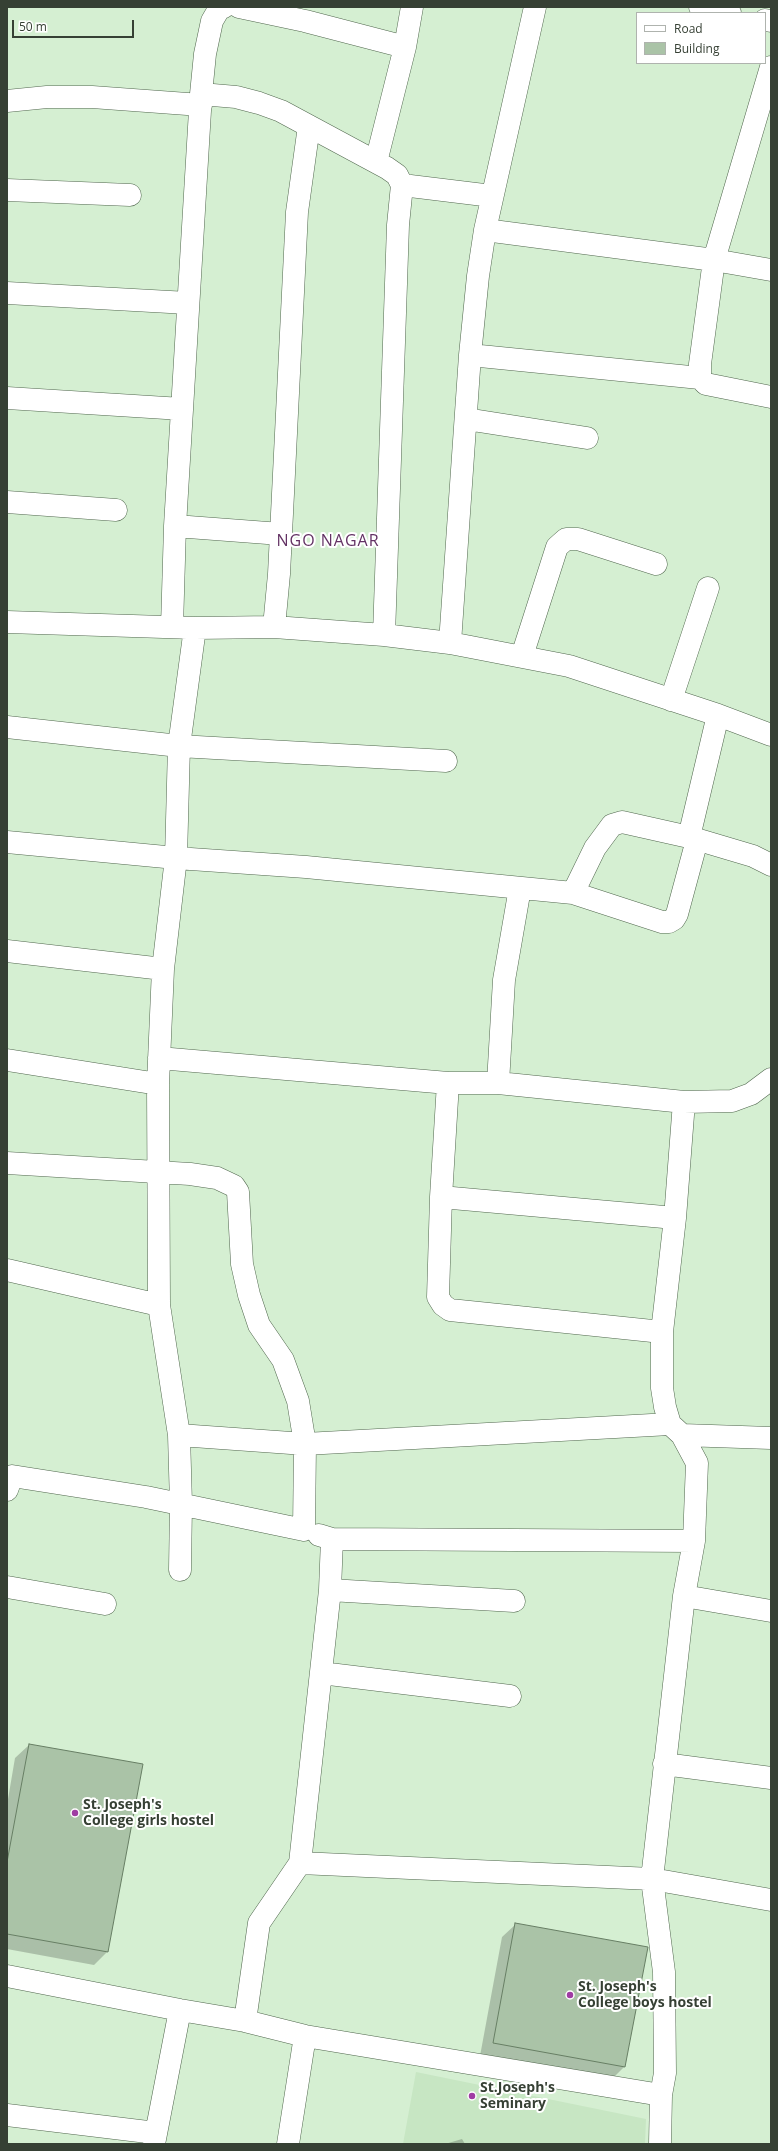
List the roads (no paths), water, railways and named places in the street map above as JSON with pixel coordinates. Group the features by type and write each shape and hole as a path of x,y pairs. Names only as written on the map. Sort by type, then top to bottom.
{"street":[{"path":"172,627 175,526 201,100 206,54 212,21 218,9 224,7"},
{"path":"239,7 306,14 405,47"},
{"path":"376,162 405,47 412,7"},
{"path":"450,643 470,356 485,230 535,7"},
{"path":"700,7 725,12"},
{"path":"700,378 700,364 714,260 771,67"},
{"path":"7,101 47,97 201,100 236,97 260,102 281,111 376,162 397,175 402,185 398,225 384,635"},
{"path":"274,627 281,534 297,212 310,126"},
{"path":"402,185 492,196"},
{"path":"7,190 130,195"},
{"path":"485,230 714,260 771,270"},
{"path":"7,293 188,303"},
{"path":"470,356 700,378 706,384 771,397"},
{"path":"7,398 182,410"},
{"path":"466,419 587,438"},
{"path":"7,502 116,510"},
{"path":"175,526 281,534"},
{"path":"522,656 557,547 566,539 578,539 656,564"},
{"path":"671,700 708,588"},
{"path":"7,622 195,628 274,627 384,635 450,643 569,666 718,715 771,735"},
{"path":"180,1570 181,1504 179,1435 159,1305 157,1172 158,1084 163,969 176,858 179,746 195,628"},
{"path":"7,842 176,858 306,867 573,893 662,922 669,922 674,919 677,914 718,715"},
{"path":"7,727 179,746 446,761"},
{"path":"573,893 595,848 612,825 622,822 693,838 753,856 771,865"},
{"path":"498,1083 504,980 520,888"},
{"path":"7,951 163,969"},
{"path":"159,1058 448,1083 498,1083 694,1102 732,1101 751,1094 771,1079"},
{"path":"7,1060 158,1084"},
{"path":"448,1083 441,1197 438,1297 443,1305 450,1310 662,1332"},
{"path":"660,2144 661,2095 665,2073 664,1972 652,1879 684,1596 694,1541 696,1463 676,1429 662,1388 662,1332 675,1218 694,1102"},
{"path":"7,1163 157,1172 217,1178 228,1182 238,1192 242,1264 249,1295 260,1325 283,1360 298,1401 305,1444 304,1530"},
{"path":"441,1197 675,1218"},
{"path":"7,1270 159,1305"},
{"path":"179,1435 305,1444 676,1429 771,1438"},
{"path":"7,1490 12,1476 181,1504 304,1530 332,1539 694,1541"},
{"path":"245,2021 259,1923 300,1863 330,1590 332,1539"},
{"path":"7,1587 105,1604"},
{"path":"330,1590 514,1600"},
{"path":"684,1596 771,1611"},
{"path":"321,1673 510,1696"},
{"path":"664,1764 771,1778"},
{"path":"300,1863 652,1879 771,1900"},
{"path":"7,1976 180,2010 245,2021 305,2036 661,2095"},
{"path":"7,2115 155,2139 180,2010"},
{"path":"288,2144 305,2036"}],"place":[{"name":"St. Joseph's College girls hostel","path":"75,1813"},
{"name":"St. Joseph's College boys hostel","path":"570,1995"},
{"name":"St.Joseph's Seminary","path":"472,2096"}],"district":[{"name":"NGO NAGAR","path":"328,541"}]}
